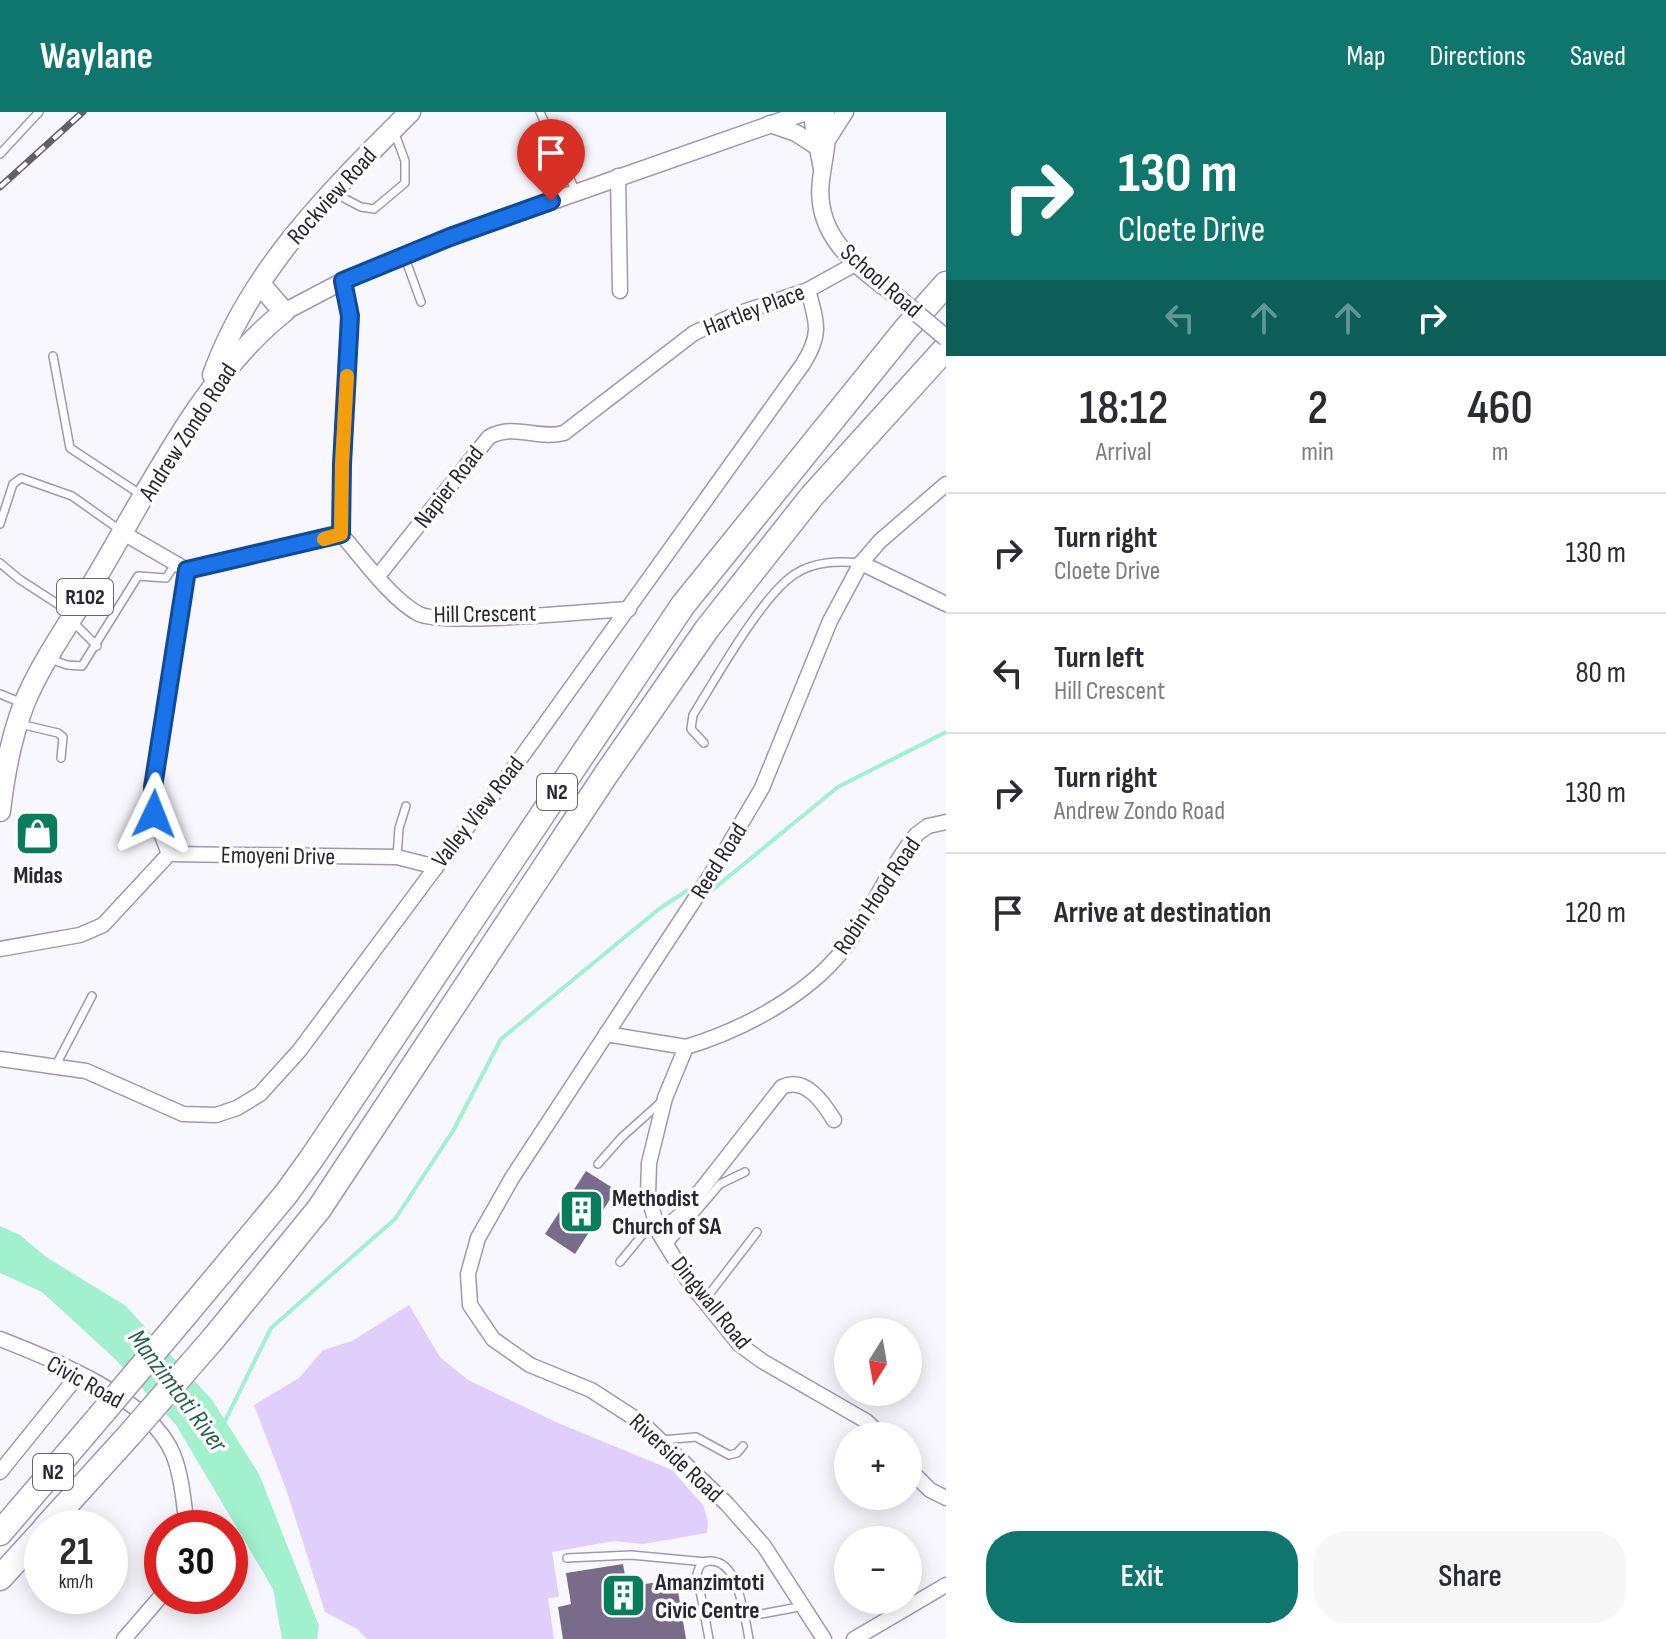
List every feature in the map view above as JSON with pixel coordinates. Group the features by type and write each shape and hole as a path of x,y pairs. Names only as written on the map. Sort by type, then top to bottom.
{"highway":[{"name":"N2","path":"0,1533 286,1194 683,605 885,354 946,284"},
{"name":"N2","path":"62,1510 213,1339 319,1209 607,773 707,629 812,496 946,348"},
{"name":"N2","path":"0,1578 24,1552"}],"main road":[{"name":"Rockview Road","path":"205,398 230,336 260,284 302,223 410,112"},
{"path":"260,284 284,312"},
{"name":"Andrew Zondo Road","path":"0,810 7,765 21,714 48,658 205,398 247,344 284,312"}],"street":[{"name":"Andrew Zondo Road","path":"284,312 343,281 404,256 618,176 808,112"},
{"name":"School Road","path":"808,112 822,142"},
{"name":"School Road","path":"826,112 821,190 828,227 838,246 855,264 946,338"},
{"path":"770,124 822,142 845,112"},
{"path":"618,176 620,291"},
{"name":"Hartley Place","path":"581,422 694,333 737,314 808,290 855,264"},
{"path":"123,533 182,567 341,534 350,316 343,281"},
{"name":"Valley View Road","path":"0,1059 98,1075 183,1114 216,1115 237,1108 260,1094 299,1051 483,808 629,609 814,346 817,330 808,290"},
{"name":"Napier Road","path":"378,576 489,437 515,430 557,435 581,422"},
{"name":"Reed Road","path":"478,1238 512,1178 704,886 762,788 830,621 861,563 880,541 946,484"},
{"name":"Hill Crescent","path":"341,534 414,611 429,617 629,609"},
{"path":"861,563 946,604"},
{"path":"0,949 80,935 103,925 169,854 154,814 152,796 182,567"},
{"name":"Robin Hood Road","path":"686,1047 734,1028 818,977 849,942 917,834 928,826 946,822"},
{"name":"Emoyeni Drive","path":"169,854 397,857 436,867"},
{"path":"606,1034 686,1047"},
{"name":"Dingwall Road","path":"686,1047 653,1138 647,1180 656,1228 704,1301 748,1352 867,1422"},
{"path":"656,1228 683,1213 782,1087 794,1083 804,1086 818,1097 834,1120"},
{"name":"Riverside Road","path":"478,1238 467,1290 470,1305 479,1322 493,1339 530,1365 591,1390 621,1408 661,1440 764,1546 824,1639"},
{"name":"Civic Road","path":"0,1339 79,1374 121,1398 165,1441 174,1455 184,1510"},
{"path":"0,1472 79,1374"},
{"path":"922,1482 946,1498"},
{"path":"922,1596 946,1585"},
{"path":"124,1639 146,1614"},
{"path":"854,1639 892,1614"}],"lane":[{"path":"0,154 39,112"},
{"path":"540,112 576,192"},
{"path":"331,192 361,207 374,209 405,183 405,161 393,129"},
{"path":"404,256 421,302"},
{"path":"53,356 70,448 145,497"},
{"path":"0,524 13,484 21,478 72,496 123,533"},
{"path":"704,743 691,729 693,715 781,587 795,574 813,566 838,561 861,563"},
{"path":"0,563 73,618 97,646"},
{"path":"48,658 77,667 86,662 138,576 166,578 182,567"},
{"path":"0,694 21,714 63,737 61,758"},
{"path":"397,857 399,828 406,806"},
{"path":"55,1067 92,996"},
{"path":"598,1164 665,1098"},
{"path":"666,1247 720,1184 745,1172"},
{"path":"620,1262 656,1228"},
{"path":"704,1301 757,1232"},
{"path":"661,1440 696,1437 729,1455 737,1453 743,1446"},
{"path":"567,1558 631,1555 716,1562 729,1571 749,1639"},
{"path":"706,1562 700,1565 697,1574 709,1639"},
{"path":"745,1617 804,1606"}],"shaded area":[{"path":"409,1305 440,1357 468,1380 558,1423 672,1470 703,1505 708,1521 707,1533 643,1544 614,1541 552,1552 559,1597 548,1598 554,1639 367,1639 357,1629 325,1612 287,1492 254,1405 299,1378 323,1350 352,1341"}],"water":[{"name":"Manzimtoti River","path":"0,1226 20,1235 46,1257 126,1306 212,1400 259,1474 319,1626 317,1639 282,1639 273,1589 248,1547 248,1510 226,1510 176,1425 115,1359 42,1292 0,1273"}],"building":[{"name":"Methodist Church of SA","path":"586,1171 616,1190 575,1254 545,1234"},
{"name":"Amanzimtoti Civic Centre","path":"623,1564 627,1587 676,1579 686,1639 563,1639 558,1607 571,1604 566,1573"}],"waterway":[{"path":"706,895 838,787 946,732"},
{"name":"Manzimtoti River","path":"223,1425 271,1328 395,1219 453,1131 501,1039 659,909 688,890"}],"railway":[{"path":"0,187 83,112"}],"slow traffic":[{"path":"324,539 341,534 347,376"}],"place":[{"name":"Midas","path":"38,833"},
{"name":"Methodist Church of SA","path":"581,1212"},
{"name":"Amanzimtoti Civic Centre","path":"624,1596"}],"route":[{"path":"154,814 153,787 187,570 341,534 350,316 343,281 450,237 551,201"}]}
